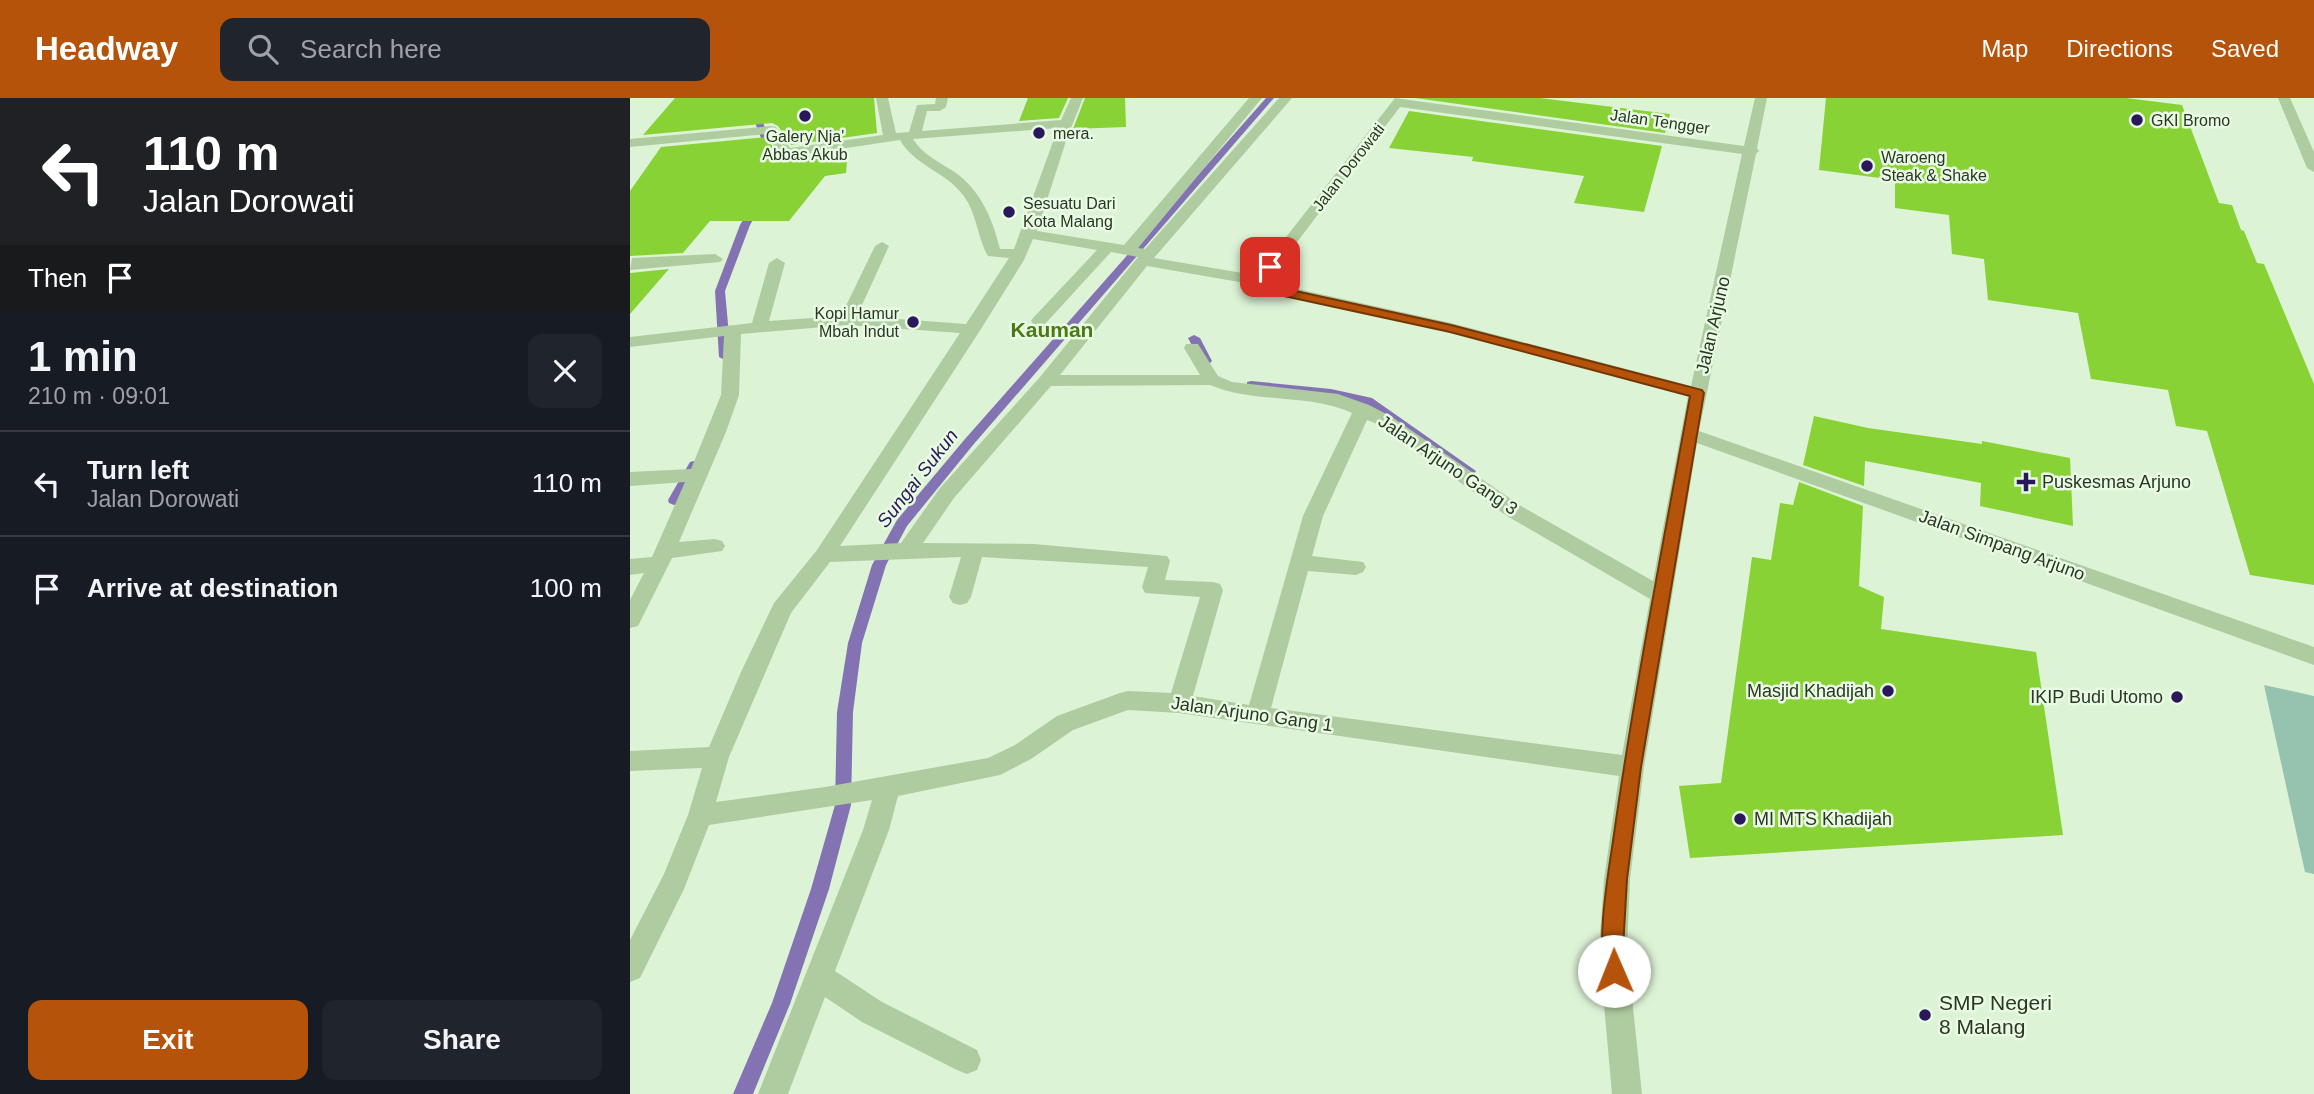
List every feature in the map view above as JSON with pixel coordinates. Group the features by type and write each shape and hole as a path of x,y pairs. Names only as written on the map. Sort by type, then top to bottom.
{"street":[{"path":"882,98 903,136 920,155 963,186 989,229 993,253 1020,254"},
{"path":"903,136 915,109 940,107 942,98"},
{"path":"630,968 675,880 700,815 717,757 782,608 824,555 1020,254 1030,234 1064,124 1077,98"},
{"path":"1127,251 1256,98"},
{"path":"908,549 947,493 1046,381 1146,258 1286,98"},
{"name":"Jalan Arjuno","path":"1627,1094 1613,949 1617,879 1632,767 1689,434 1752,151 1761,98"},
{"path":"2284,98 2314,168"},
{"name":"Jalan Tengger","path":"1399,100 1752,151"},
{"name":"Jalan Dorowati","path":"1272,283 1268,276 1270,267 1399,100"},
{"path":"630,143 771,130 786,153 903,136 1064,124"},
{"path":"1030,234 1108,247 1146,258 1272,283 1279,290 1288,293 1439,326 1697,393"},
{"path":"848,320 882,246"},
{"path":"1040,321 1108,247"},
{"path":"630,265 715,259"},
{"path":"760,327 777,263"},
{"path":"630,342 848,320 973,329"},
{"path":"630,620 662,557 695,475 717,432 730,395 731,330"},
{"path":"1192,348 1212,380"},
{"name":"Jalan Arjuno Gang 3","path":"1046,381 1212,380 1229,387 1338,400 1385,421 1514,511 1662,596"},
{"path":"1257,716 1313,516 1363,409"},
{"name":"Jalan Simpang Arjuno","path":"1689,434 2314,656"},
{"path":"630,479 695,475"},
{"path":"630,567 715,545"},
{"path":"824,555 908,549 1113,556 1160,561 1152,587 1213,590 1179,702"},
{"path":"960,597 973,552"},
{"path":"1300,563 1356,567"},
{"name":"Jalan Arjuno Gang 1","path":"700,815 825,798 992,768 1023,752 1065,723 1128,700 1179,702 1257,716 1632,767"},
{"path":"630,761 717,757"},
{"path":"774,1094 876,830 888,787"},
{"path":"819,977 872,1012 967,1060"}],"green space":[{"path":"2264,685 2314,696 2314,874 2305,872"}],"building":[{"path":"675,98 874,98 877,133 791,145 778,126 772,123 643,135"},
{"path":"1028,98 1068,98 1059,118 1019,121"},
{"path":"1085,98 1125,98 1126,127 1073,129"},
{"path":"1415,98 1540,98 1670,114 1665,133"},
{"path":"1826,98 2126,98 2182,105 2219,203 2232,205 2257,263 2264,264 2314,384 2314,585 2250,575 2207,431 2176,426 2168,390 2091,379 2078,313 1988,300 1984,259 1952,254 1949,215 1895,208 1895,180 1819,170"},
{"path":"1409,111 1662,146 1644,212 1574,203 1584,176 1472,161 1473,157 1389,148"},
{"path":"766,137 779,157 785,160 848,150 846,173 825,176 789,221 710,221 683,253 630,256 630,191 661,147"},
{"path":"669,269 630,314 630,273"},
{"path":"1814,416 1868,428 1982,444 1982,441 2070,458 2073,526 1980,506 1981,483 1865,461 1864,486 1803,465"},
{"name":"Masjid Khadijah","path":"1799,482 1863,506 1859,586 1884,597 1881,629 2036,652 2063,835 1690,858 1679,786 1721,783 1752,557 1771,560 1780,503 1793,505"}],"waterway":[{"path":"756,98 757,117 771,154"},
{"name":"Sungai Sukun","path":"743,1094 781,1004 820,889 843,805 845,712 855,643 879,565 902,523 969,442 1270,98"},
{"path":"725,357 720,291 745,225 756,206"},
{"path":"1194,338 1206,361"},
{"path":"1251,385 1331,393 1368,401 1470,471"},
{"path":"674,500 694,465"}],"place":[{"name":"Galery Nja' Abbas Akub","path":"805,116"},
{"name":"GKI Bromo","path":"2137,120"},
{"name":"mera.","path":"1039,133"},
{"name":"Waroeng Steak & Shake","path":"1867,166"},
{"name":"Sesuatu Dari Kota Malang","path":"1009,212"},
{"name":"Kopi Hamur Mbah Indut","path":"913,322"},
{"name":"Puskesmas Arjuno","path":"2026,482"},
{"name":"Masjid Khadijah","path":"1888,691"},
{"name":"IKIP Budi Utomo","path":"2177,697"},
{"name":"MI MTS Khadijah","path":"1740,819"},
{"name":"SMP Negeri 8 Malang","path":"1925,1015"}],"district":[{"name":"Kauman","path":"1052,330"}],"route":[{"path":"1270,267 1268,276 1272,283 1279,290 1288,293 1451,328 1697,393 1632,767 1617,879 1614,971"}]}
